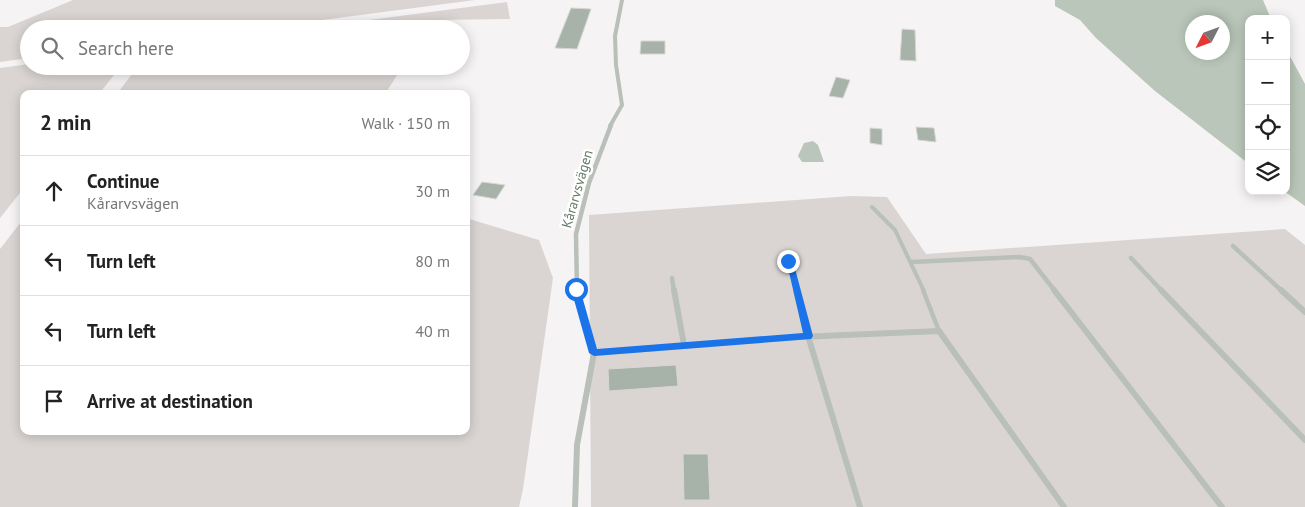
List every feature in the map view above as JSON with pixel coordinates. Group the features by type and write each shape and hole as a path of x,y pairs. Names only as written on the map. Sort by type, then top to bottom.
{"street":[{"name":"Kårarvsvägen","path":"575,507 577,445 594,353 576,289 576,234 589,183 608,129 622,105 616,65 615,36 622,0"},
{"path":"1233,246 1305,312"},
{"path":"911,262 1020,257 1030,259 1222,507"},
{"path":"1132,258 1305,440"},
{"path":"788,261 808,336 860,507"},
{"path":"672,278 684,345"},
{"path":"594,353 808,336 938,331 1064,507"}],"lane":[{"path":"872,207 895,230 920,278 938,331"}],"shaded area":[{"path":"73,0 475,0 323,20 25,20"},
{"path":"1055,0 1263,0 1269,15 1245,15 1245,161 1155,91 1096,38 1080,20 1055,6"},
{"path":"507,2 510,19 434,20 369,20"},
{"path":"20,22 20,59 0,62 0,27 8,27"},
{"path":"1290,56 1305,84 1305,206 1290,195"},
{"path":"20,65 20,75 114,75 102,90 20,90 20,193 0,218 0,68"},
{"path":"131,75 397,75 388,90 120,90"},
{"path":"813,141 818,145 824,162 802,162 798,156 804,143"},
{"path":"851,196 887,197 926,254 1285,229 1305,245 1305,507 591,507 589,215"},
{"path":"470,219 539,240 553,278 519,507 0,507 0,249 20,223 20,435 470,435"}],"building":[{"path":"571,8 591,9 577,49 555,48"},
{"path":"902,29 915,30 916,61 900,60"},
{"path":"641,41 665,41 665,54 640,54"},
{"path":"836,77 850,80 843,98 829,96"},
{"path":"916,127 934,128 936,142 918,140"},
{"path":"870,128 882,129 882,145 870,143"},
{"path":"482,182 505,185 496,199 473,195"},
{"path":"676,365 678,386 609,391 608,369"},
{"path":"683,454 708,454 710,500 684,500"}],"route":[{"path":"576,289 594,353 808,336 788,261"}]}
